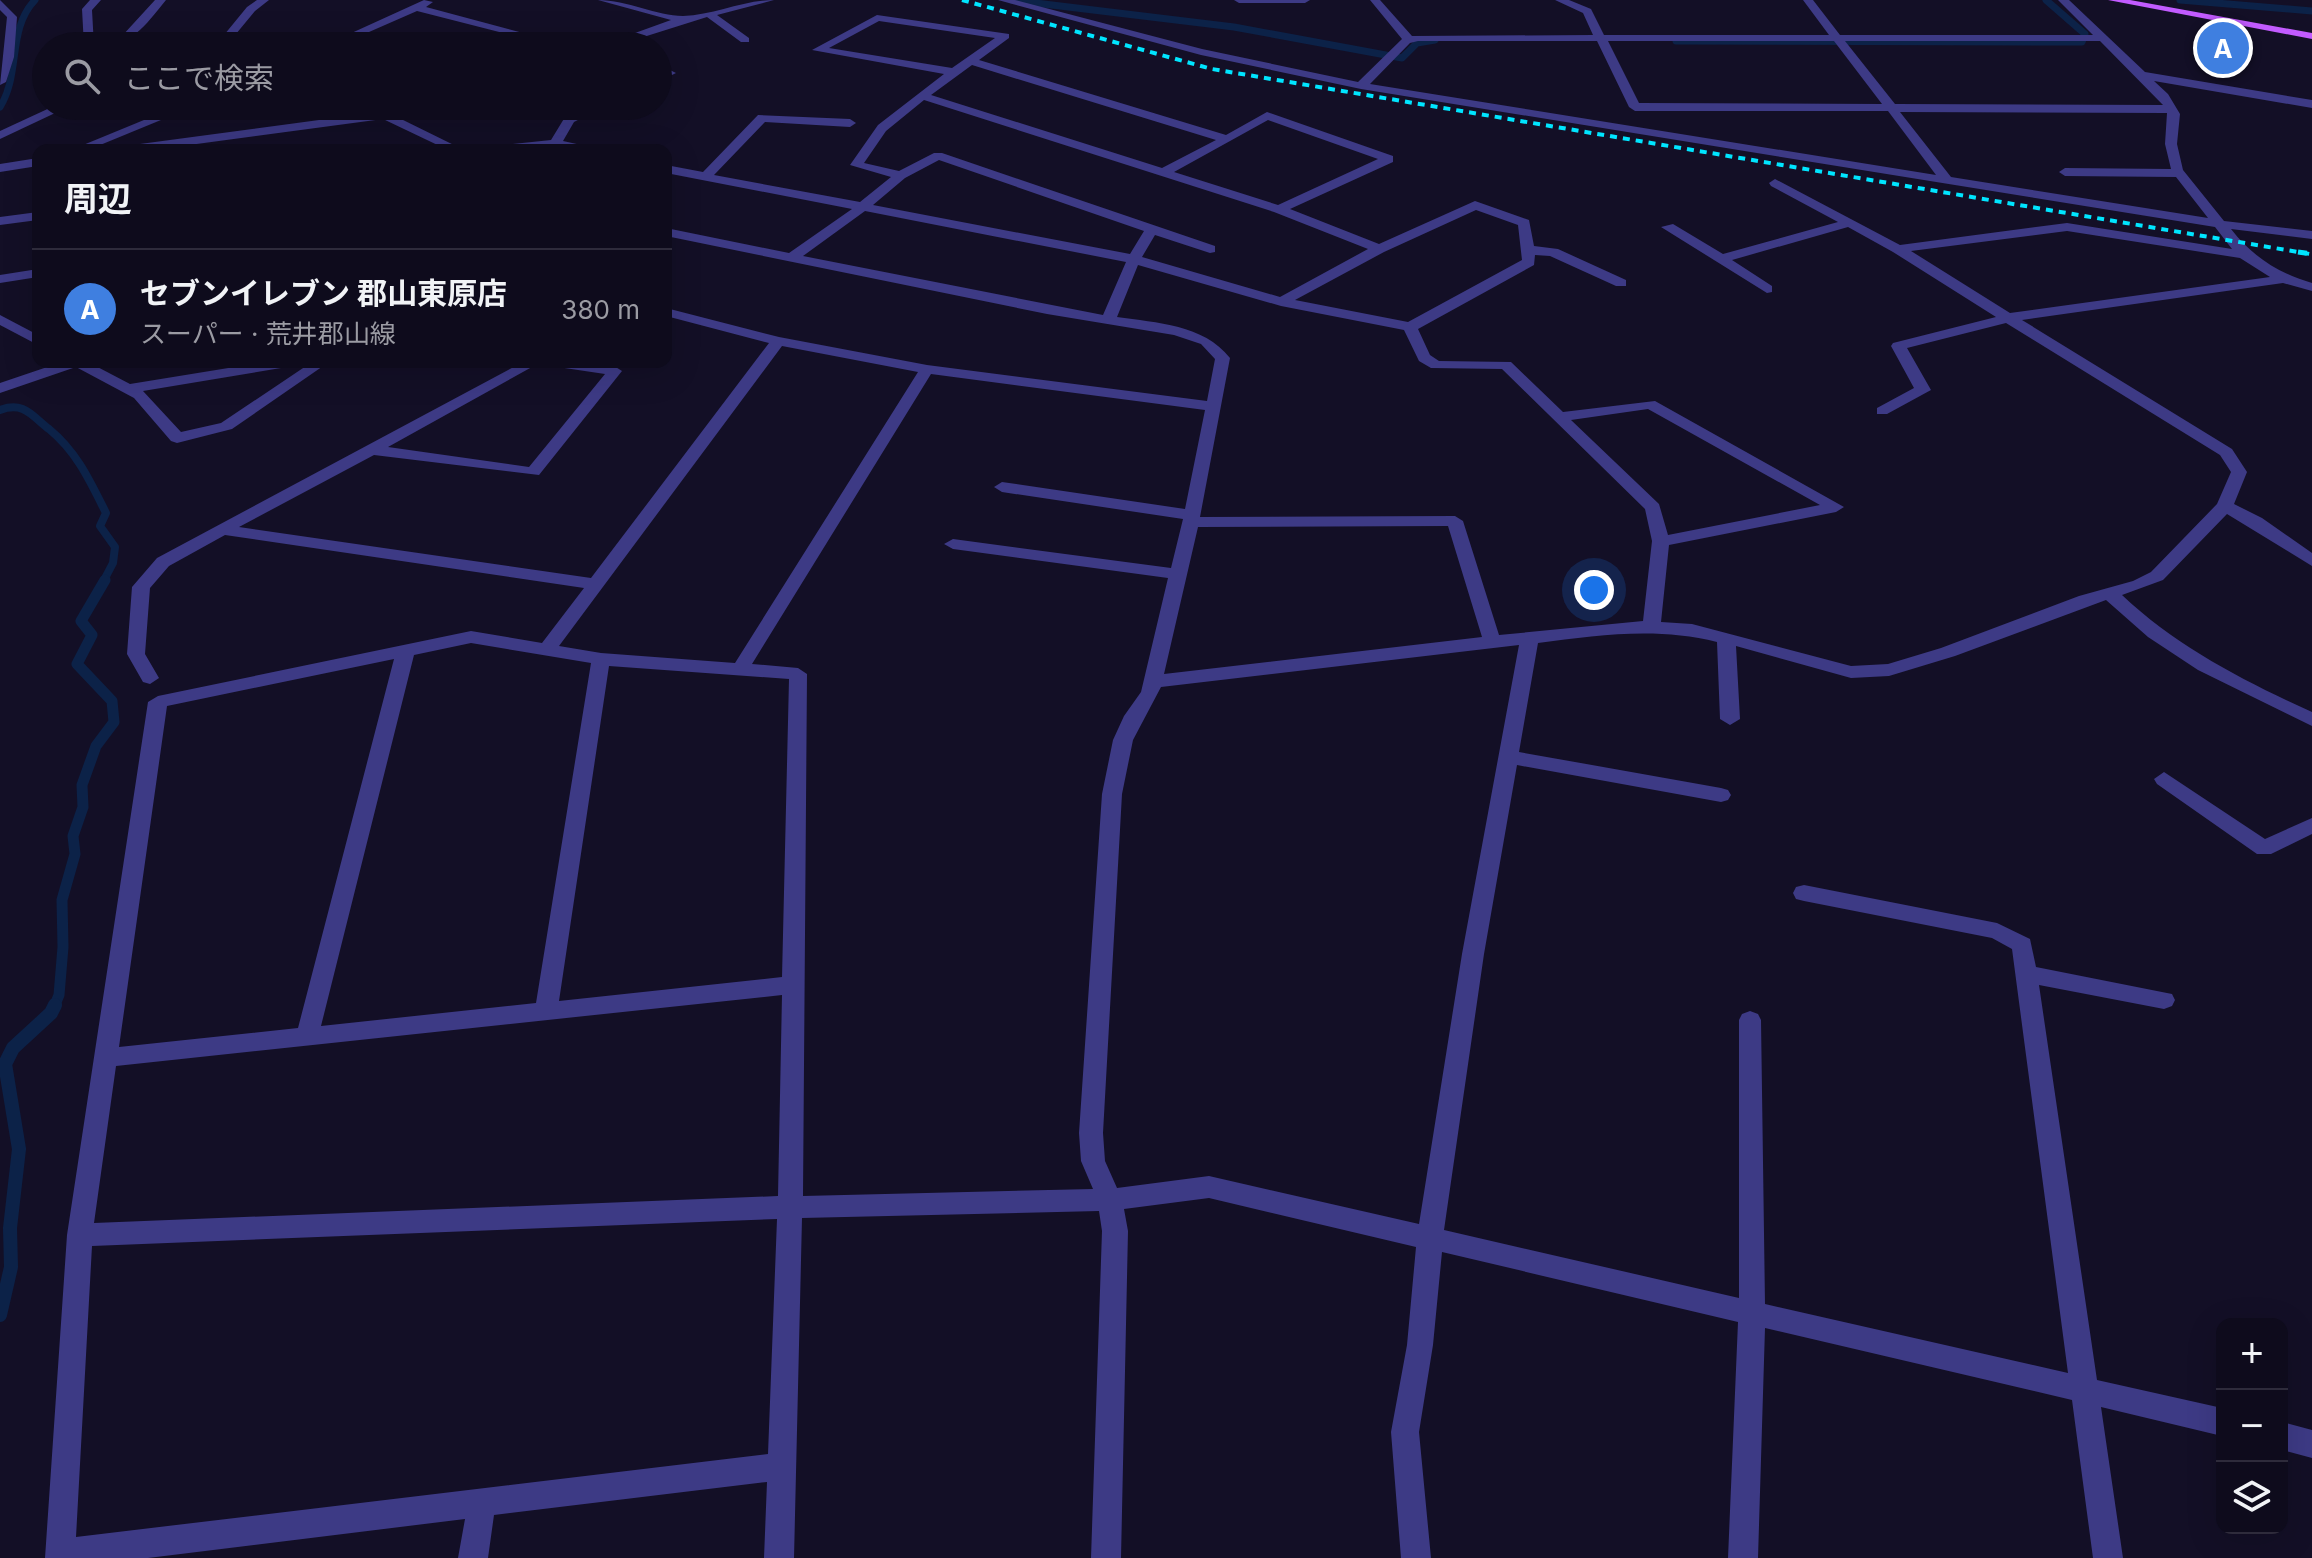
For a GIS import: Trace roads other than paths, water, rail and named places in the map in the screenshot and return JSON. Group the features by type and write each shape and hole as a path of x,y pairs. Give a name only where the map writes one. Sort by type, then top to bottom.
{"main road":[{"path":"2113,0 2312,36"}],"street":[{"path":"88,32 87,9 96,0"},
{"path":"132,32 161,0"},
{"path":"232,32 251,9 264,0"},
{"path":"359,32 432,0"},
{"path":"603,0 683,19"},
{"path":"645,32 683,19 769,0"},
{"path":"1003,0 1201,52 1361,86 2219,224 2312,235"},
{"path":"1239,0 1305,0"},
{"path":"1375,0 1409,39 2103,38"},
{"path":"1560,0 1587,11 1635,107 2172,109"},
{"path":"1808,0 1946,179"},
{"path":"2063,0 2164,96 2174,114 2171,144 2179,173 2244,255 2283,279 2312,287"},
{"path":"0,3 12,17 0,82"},
{"path":"415,7 512,32"},
{"path":"711,15 745,40"},
{"path":"901,175 856,165 882,128 1005,36 877,18 818,50 954,72"},
{"path":"1361,86 1409,39"},
{"path":"971,61 1227,139"},
{"path":"2142,75 2312,104"},
{"path":"922,96 1279,209 1379,249"},
{"path":"1164,172 1267,116 1389,159 1279,209"},
{"path":"706,176 762,118 850,123"},
{"path":"0,135 33,120"},
{"path":"92,144 153,120"},
{"path":"208,144 360,120"},
{"path":"394,120 445,144"},
{"path":"555,143 569,120"},
{"path":"546,144 561,144"},
{"path":"791,258 901,175 938,156 1210,249"},
{"path":"0,168 32,163"},
{"path":"672,170 1134,259 1281,302 1410,327 1529,262 1524,223 1475,205 1379,249 1281,302"},
{"path":"2065,172 2179,173"},
{"path":"1151,682 1530,636 1652,626 1692,630 1851,672 1878,672 1948,652 2157,576 2225,506 2239,472 2226,452 1898,249 1775,183"},
{"path":"0,221 32,217"},
{"path":"1721,259 1849,223"},
{"path":"1668,227 1767,289"},
{"path":"1898,249 2067,227 2244,255"},
{"path":"1109,318 1134,259 1152,229"},
{"path":"672,233 1047,310 1177,331 1212,345 1223,358 1224,367 1150,693 1132,714 1118,751 1112,794 1091,1133 1093,1161 1110,1200 1115,1231 1106,1558"},
{"path":"1527,250 1553,252 1621,283"},
{"path":"0,279 32,274"},
{"path":"1882,411 1923,390 1898,346 2008,318 2283,279"},
{"path":"672,314 778,341 927,369 1215,407"},
{"path":"0,319 32,338"},
{"path":"1410,327 1424,358 1436,365 1506,365 1653,508 1661,541 1652,626"},
{"path":"546,650 778,341"},
{"path":"0,388 59,368"},
{"path":"89,368 139,395 177,438 226,426 313,368"},
{"path":"129,389 257,368"},
{"path":"150,678 136,654 141,587 163,562 523,368"},
{"path":"375,450 533,472 615,371 594,368"},
{"path":"741,668 927,369"},
{"path":"1560,417 1650,404 1836,507 1661,541"},
{"path":"1002,487 1191,518 1455,521 1492,641"},
{"path":"2225,506 2256,522 2312,561"},
{"path":"222,530 596,584"},
{"path":"953,544 1176,574"},
{"path":"2109,593 2147,630 2172,647 2252,694 2312,720"},
{"path":"1416,1558 1405,1432 1420,1345 1430,1238 1473,954 1530,636"},
{"path":"779,1558 782,1466 790,1207 798,674 601,659 471,637 158,702 80,1235 60,1556 782,1466"},
{"path":"1726,639 1730,719"},
{"path":"307,1037 406,650"},
{"path":"546,1010 601,659"},
{"path":"1508,757 1721,795"},
{"path":"2164,779 2264,849 2312,825"},
{"path":"1804,893 1997,931 2022,945 2108,1558"},
{"path":"2024,973 2164,1000"},
{"path":"106,1058 793,985"},
{"path":"1743,1558 1752,1315 1750,1020"},
{"path":"80,1235 790,1207 1110,1200 1209,1187 2216,1421"},
{"path":"2288,1438 2312,1444"},
{"path":"473,1558 482,1503"}],"waterway":[{"path":"0,107 10,80 21,24 35,0"},
{"path":"1011,0 1234,27 1402,58 1417,43 1435,40"},
{"path":"1676,41 2082,42 2085,34 2046,0"},
{"path":"2180,0 2312,11"},
{"path":"0,410 15,407 32,415 59,438 82,468 106,513 100,526 115,547 113,563 103,582"},
{"path":"54,1007 59,995 63,947 62,900 75,854 73,836 83,807 82,785 96,746 114,722 112,701 77,664 92,635 81,621 105,580"},
{"path":"0,1315 11,1267 10,1228 19,1149 5,1064 13,1048 54,1007"}],"railway":[{"path":"962,0 1212,69 2299,252"},
{"path":"2299,252 2312,254"},
{"path":"2299,252 2310,254"}],"place":[{"name":"セブンイレブン 郡山東原店","path":"2223,48"}]}
